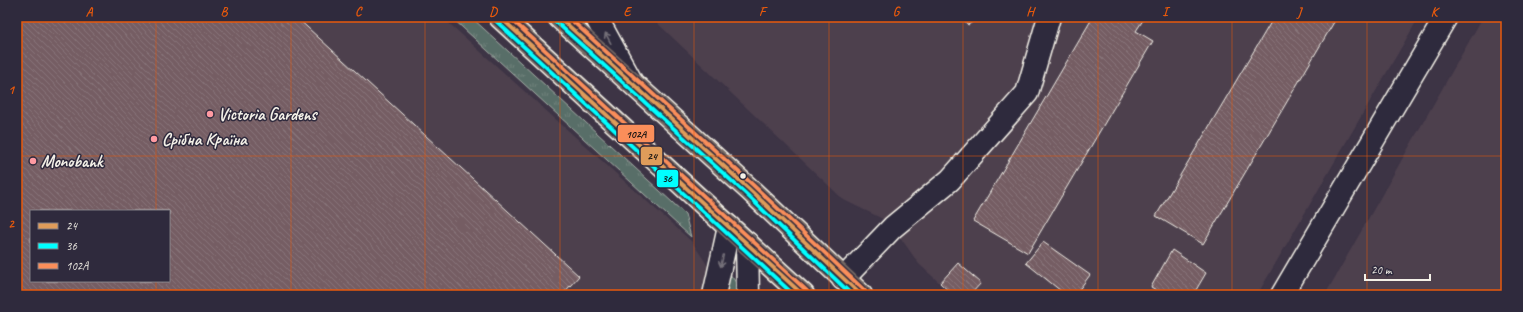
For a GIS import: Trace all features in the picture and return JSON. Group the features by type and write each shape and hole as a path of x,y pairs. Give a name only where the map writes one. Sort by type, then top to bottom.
{"main road":[{"path":"500,17 803,295"},
{"path":"559,17 749,189 861,295"}],"lane":[{"path":"596,17 632,84"},
{"path":"844,278 893,227 950,180 1027,93 1049,17"},
{"path":"1282,295 1446,17"},
{"path":"714,295 729,227"},
{"path":"747,243 748,295"}],"shaded area":[{"name":"Victoria Gardens","path":"17,17 442,17 692,242 710,269 707,295 17,295"},
{"path":"651,17 1419,17 1257,295 953,295 919,264 893,227 883,219 844,200"},
{"path":"1483,17 1506,17 1506,295 1325,295"}],"green space":[{"path":"451,17 471,17 685,214 691,237"},
{"path":"727,270 735,281 739,295 725,295"}],"building":[{"name":"Victoria Gardens","path":"17,17 296,17 579,276 562,295 17,295"},
{"path":"962,17 980,17 968,25"},
{"path":"1093,17 1145,17 1136,31 1153,41 1028,253 973,221"},
{"path":"1274,17 1337,17 1203,244 1156,216"},
{"path":"1043,242 1090,275 1075,295 1066,295 1026,263"},
{"path":"1172,250 1206,273 1193,295 1165,295 1151,287"},
{"path":"958,263 981,283 970,295 953,295 940,283"}],"transit line":[{"name":"24","path":"500,17 803,295"},
{"name":"102А","path":"509,17 807,291"},
{"name":"24","path":"559,17 749,189 861,295"},
{"name":"102А","path":"568,17 753,185 865,291"},
{"name":"36","path":"496,21 794,295"},
{"name":"36","path":"555,21 745,193 852,295"}],"place":[{"name":"Victoria Gardens","path":"210,114"},
{"name":"Срібна Країна","path":"154,139"},
{"name":"Monobank","path":"33,161"}]}
